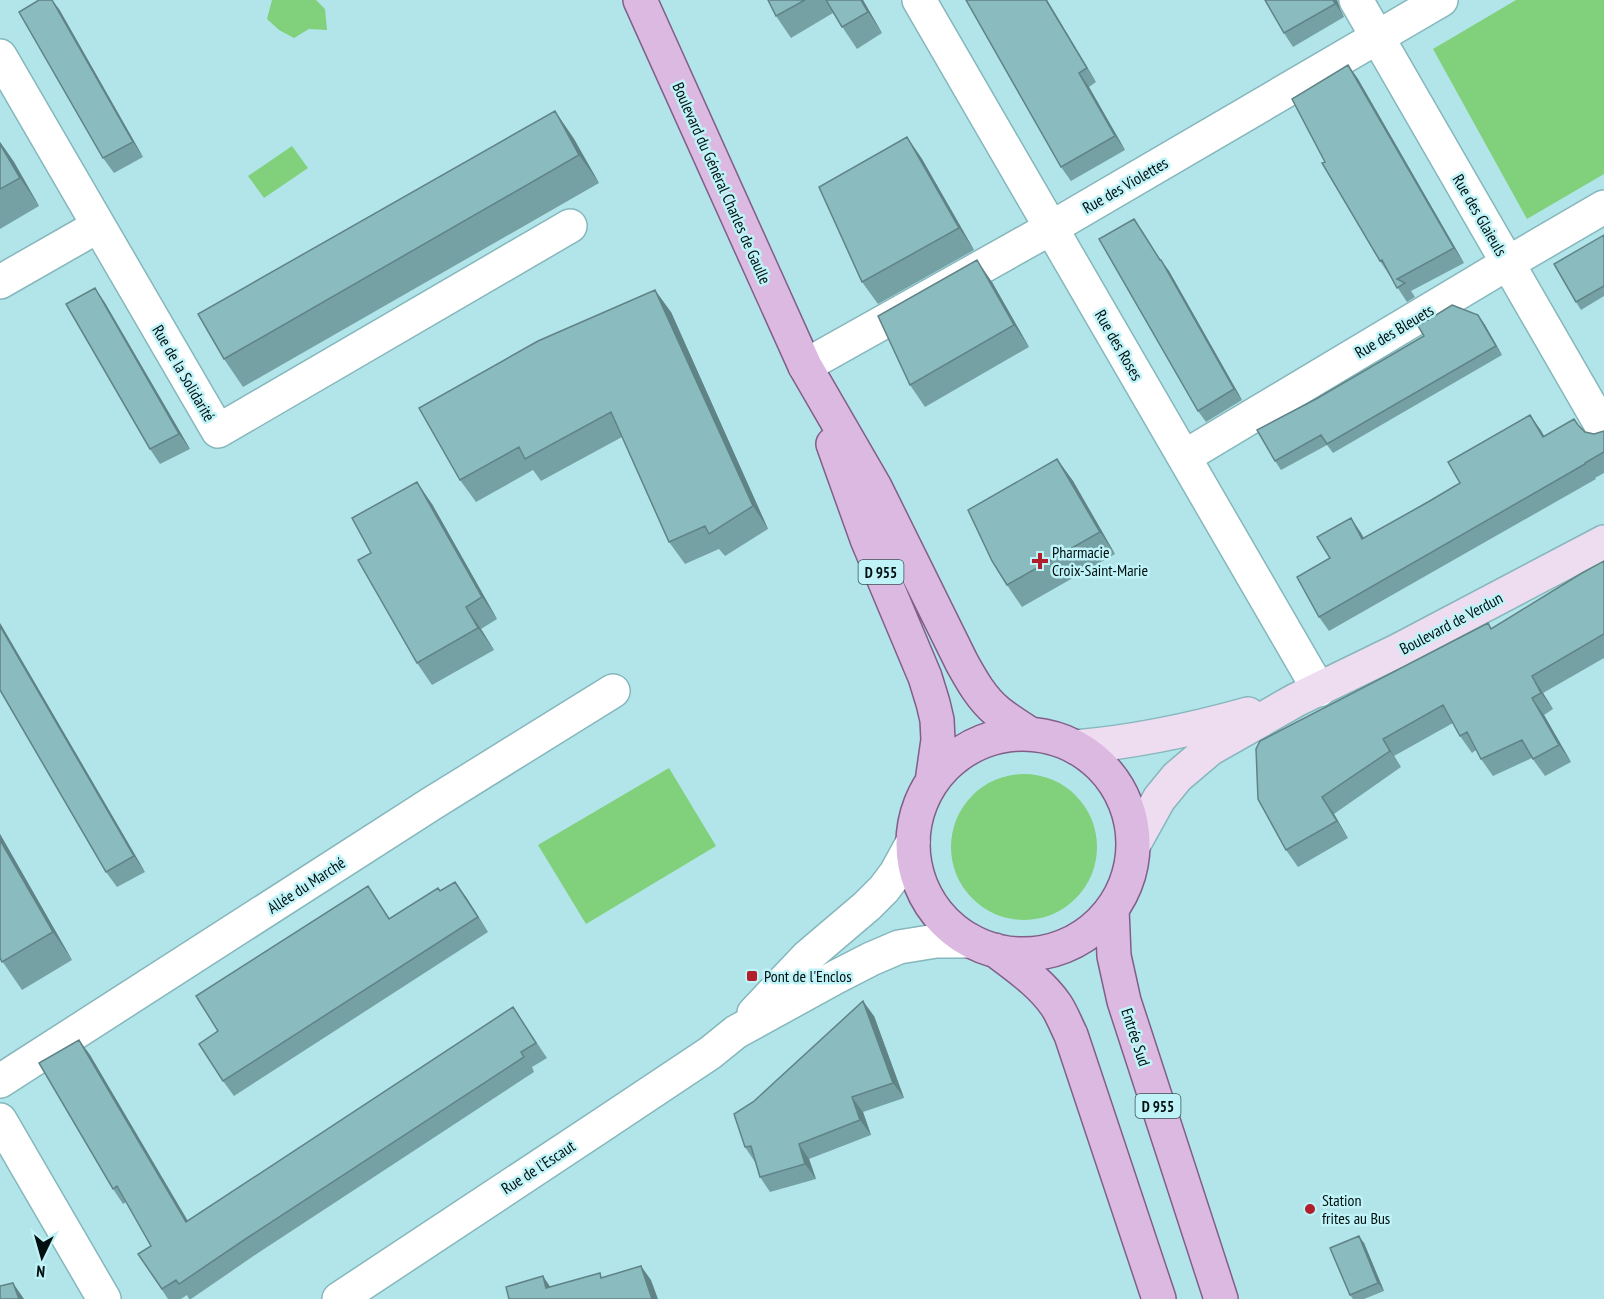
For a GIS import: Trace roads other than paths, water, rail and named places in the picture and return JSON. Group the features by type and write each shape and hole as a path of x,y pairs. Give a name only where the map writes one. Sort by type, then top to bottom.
{"main road":[{"name":"Boulevard du Général Charles de Gaulle","path":"640,0 805,366 867,539 925,677 937,720 938,741 932,782"},
{"name":"Boulevard du Général Charles de Gaulle","path":"805,366 875,487 975,686 999,713 1030,734"},
{"path":"983,945 1011,953 1027,954 1059,948 1088,933 1101,922 1119,898 1130,872 1134,844 1129,810 1122,794 1102,766 1075,747 1046,736 1014,734 982,741 954,758 932,782 920,804 913,842 916,872 928,900 947,924 1030,977 1057,1006 1071,1035 1159,1299"},
{"name":"Entrée Sud","path":"1112,909 1114,956 1124,1001 1221,1299"}],"street":[{"name":"Rue des Roses","path":"919,0 1184,457 1307,695"},
{"name":"Rue des Glaieuls","path":"1356,0 1604,430"},
{"name":"Rue des Violettes","path":"805,366 1051,228 1441,0"},
{"name":"Rue de la Solidarité","path":"0,56 218,431 570,226"},
{"name":"Rue des Bleuets","path":"1184,457 1604,207"},
{"path":"0,282 98,226"},
{"name":"Boulevard de Verdun","path":"1134,844 1159,799 1187,767 1210,749 1307,695 1399,650 1604,542"},
{"name":"Allée du Marché","path":"0,1081 411,817 613,691"},
{"name":"Boulevard de Verdun","path":"1075,747 1128,741 1216,723 1307,695"},
{"name":"Rue de l'Escaut","path":"339,1299 710,1053 736,1032 800,964 884,890 913,842"},
{"name":"Rue de l'Escaut","path":"736,1032 871,959 899,947 936,941 983,945"},
{"path":"0,1120 104,1299"}],"place":[{"name":"Pharmacie Croix-Saint-Marie","path":"1040,561"},
{"name":"Pont de l'Enclos","path":"752,976"},
{"name":"Station frites au Bus","path":"1310,1209"}]}
